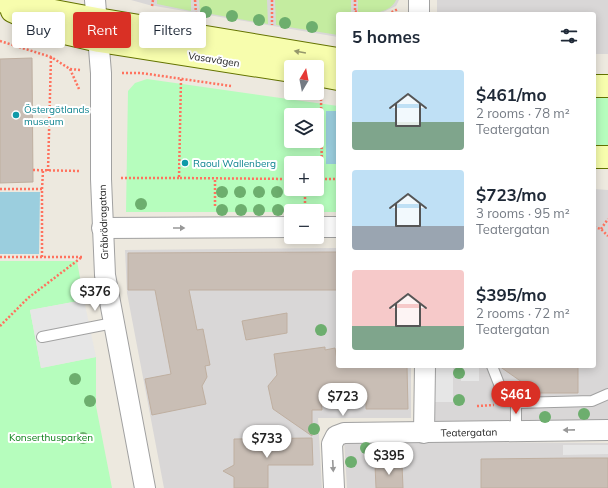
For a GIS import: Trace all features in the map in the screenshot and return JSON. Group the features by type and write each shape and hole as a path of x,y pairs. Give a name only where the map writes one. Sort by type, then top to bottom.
{"main road":[{"name":"Vasavägen","path":"0,1 96,10 336,59"},
{"name":"Vasavägen","path":"0,6 56,31 73,35"},
{"name":"Vasavägen","path":"131,46 284,70"},
{"path":"324,76 336,79"},
{"path":"596,86 608,86"},
{"path":"596,157 608,157"}],"street":[{"path":"419,0 420,12"},
{"name":"Gråbrödragatan","path":"99,48 103,255 113,323 145,488"},
{"path":"102,228 284,227"},
{"path":"324,227 336,227"},
{"path":"424,433 425,368"},
{"name":"Teatergatan","path":"334,488 332,444 334,440 344,432 424,433 608,430"}],"lane":[{"path":"42,337 113,323"},
{"path":"493,368 501,389 516,403 592,401 608,394"},
{"path":"516,403 516,431"}],"path":[{"path":"195,0 196,12"},
{"path":"272,0 272,26"},
{"path":"355,0 355,12"},
{"path":"0,41 51,57 70,69 101,73 141,73"},
{"path":"48,171 51,57"},
{"path":"179,178 181,79"},
{"path":"321,100 322,156"},
{"path":"33,170 80,171"},
{"path":"42,258 43,171"},
{"path":"215,178 215,227"},
{"path":"101,179 284,179"},
{"path":"324,180 336,180"},
{"path":"0,189 42,189"},
{"path":"600,229 608,219"},
{"path":"596,228 608,236"},
{"path":"0,257 42,258 103,255"},
{"path":"0,326 28,298 82,257"}],"shaded area":[{"path":"131,0 399,0 396,6 383,12 336,12 336,37 206,15 206,12 190,12 149,5"},
{"path":"437,0 608,0 608,54 596,54 596,12 437,12"},
{"path":"596,189 608,190 608,421 435,424 435,402 453,402 453,368 596,368"},
{"path":"336,248 336,368 411,368 411,418 318,418 322,488 164,488 127,293 125,250"},
{"path":"84,300 96,357 41,368 30,310"},
{"path":"435,368 453,368 453,402 435,402"},
{"path":"461,368 479,368 479,381 461,381"},
{"path":"344,441 608,443 608,488 347,488"},
{"path":"563,445 608,445 608,454 563,455"}],"green space":[{"path":"157,0 191,0 191,11 157,4"},
{"path":"199,0 267,0 268,24 206,12 200,12"},
{"path":"275,0 351,0 351,12 336,12 336,35 276,25"},
{"path":"358,0 396,0 390,8 380,12 358,12"},
{"path":"147,79 284,98 284,100 296,100 336,106 336,212 324,212 324,204 284,204 284,212 126,212 128,91 135,83"},
{"path":"596,93 608,93 608,149 596,149"},
{"name":"Konserthusparken","path":"0,261 77,261 84,300 30,310 41,368 96,357 96,406 112,488 0,488"}],"water":[{"path":"326,111 336,111 336,164 326,164"},
{"path":"0,192 40,192 39,254 0,254"}],"building":[{"name":"Östergötlands museum","path":"32,58 33,182 0,183 0,59"},
{"path":"336,252 336,290 189,290 197,330 203,329 210,365 205,366 207,377 202,386 206,404 152,415 145,379 171,374 155,290 128,290 128,253"},
{"path":"287,313 287,333 246,340 242,321"},
{"path":"325,347 325,350 335,348 336,368 407,368 408,409 366,409 366,398 321,397 322,410 312,410 312,436 273,409 268,386 277,375 274,354"},
{"path":"502,368 578,368 578,393 531,393 529,391 529,387"},
{"path":"312,438 313,465 268,465 268,488 234,488 234,477 223,471 234,465 234,439"},
{"path":"608,458 608,488 481,488 481,459"},
{"path":"393,462 402,464 403,488 376,488 375,465"}],"place":[{"name":"Östergötlands museum","path":"16,115"},
{"name":"Raoul Wallenberg","path":"185,163"}]}
